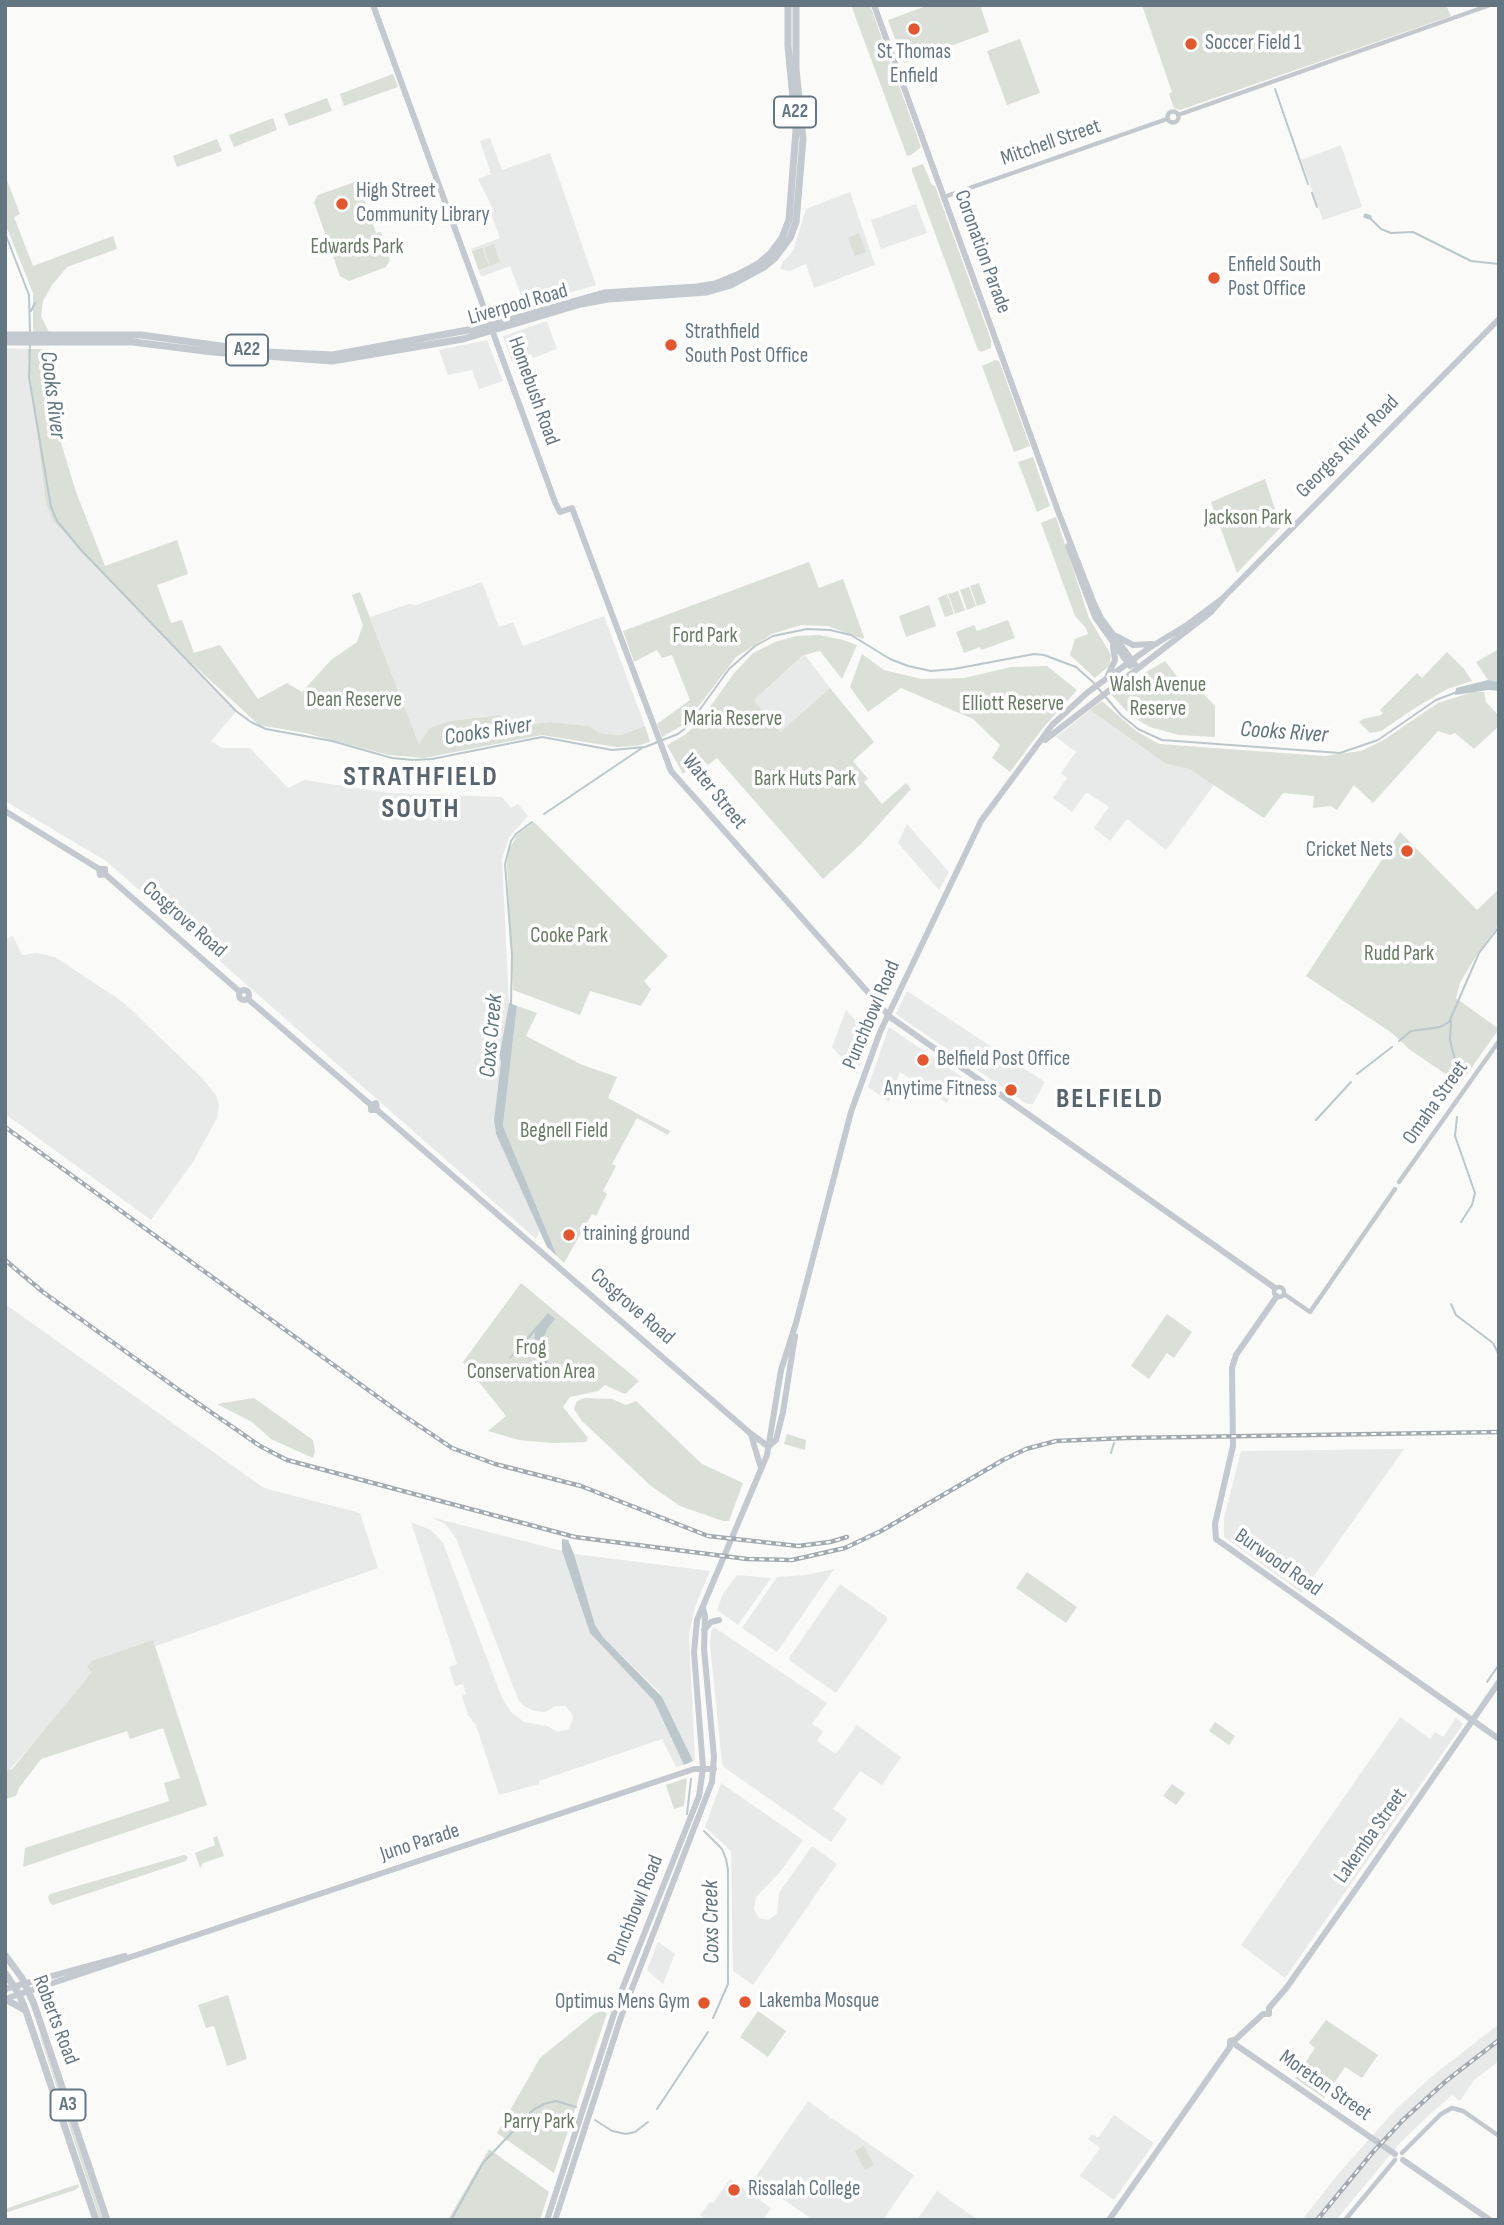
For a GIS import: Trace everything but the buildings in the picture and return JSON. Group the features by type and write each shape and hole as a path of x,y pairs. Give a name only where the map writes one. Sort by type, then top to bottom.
{"highway":[{"name":"Liverpool Road","path":"492,329 572,300 604,293 715,284 744,272 770,254 786,229 791,204 796,130 788,46 788,5"},
{"name":"Liverpool Road","path":"5,335 40,340 128,335 264,352 320,356 492,329 608,299 716,290 746,278 775,258 790,238 796,222 802,172 802,126 794,38 796,5"},
{"name":"Liverpool Road","path":"5,342 19,339"},
{"name":"Roberts Road","path":"5,1955 29,1992 107,2220"},
{"name":"Roberts Road","path":"5,1973 26,2011 96,2220"},
{"path":"5,1999 26,2011"}],"main road":[{"name":"Homebush Road","path":"373,5 559,512 572,508"},
{"name":"Coronation Parade","path":"874,5 1058,511 1093,601 1127,663"},
{"name":"Georges River Road","path":"1127,663 1222,599 1499,319"},
{"name":"Water Street","path":"572,508 671,771 888,1016"},
{"name":"Coronation Parade","path":"1058,511 1062,530 1091,607 1102,629 1127,663 1135,669"},
{"name":"Georges River Road","path":"1135,669 1200,622 1222,599"},
{"path":"1111,633 1133,645 1148,645 1161,641"},
{"path":"1104,681 1115,660 1112,643"},
{"name":"Punchbowl Road","path":"547,2220 621,1992 694,1812 701,1788 703,1768 694,1645 696,1620 753,1491 769,1447 781,1370 796,1323 851,1112 888,1016 981,821 1059,718 1127,663"},
{"name":"Punchbowl Road","path":"1039,746 1135,669"},
{"name":"Cosgrove Road","path":"5,811 99,869 105,869 105,874 240,992 247,991 248,999 769,1447"},
{"path":"888,1016 1275,1288"},
{"name":"Burwood Road","path":"1280,1295 1232,1368 1233,1446 1215,1524 1215,1536 1218,1542 1499,1739"},
{"path":"750,1433 760,1473"},
{"name":"Punchbowl Road","path":"555,2220 621,2017 709,1793 714,1769 703,1608"},
{"path":"704,1631 711,1622 719,1620"},
{"name":"Lakemba Street","path":"1234,2044 1263,2014 1263,2008 1269,2008 1287,1987 1499,1682"},
{"name":"Juno Parade","path":"5,1999 703,1768 714,1769"},
{"name":"Juno Parade","path":"5,1989 112,1958 136,1954"},
{"path":"1109,2220 1234,2044"},
{"name":"Moreton Street","path":"1234,2044 1490,2220"}],"street":[{"name":"Mitchell Street","path":"944,197 1167,118 1172,111 1178,115 1490,5"},
{"name":"Omaha Street","path":"1280,1295 1310,1312 1395,1189 1400,1188 1399,1182 1499,1041"},
{"path":"1275,1288 1282,1288 1280,1295 1274,1293 1275,1288"},
{"path":"1345,2220 1397,2156 1445,2111 1451,2108 1463,2111 1499,2136"}],"shaded area":[{"path":"490,138 502,170 550,153 596,285 525,306 510,266 481,277 471,249 500,238 490,211 493,209 478,179 491,174 480,141"},
{"path":"1341,145 1362,207 1323,220 1301,160"},
{"path":"850,192 875,265 814,288 806,264 790,271 780,269 793,251 806,209"},
{"path":"916,204 927,233 881,249 871,220"},
{"path":"547,321 557,349 533,358 531,354 512,362 503,336"},
{"path":"487,340 503,381 479,389 472,370 448,375 439,350"},
{"path":"5,348 27,349 46,504 53,521 236,712 211,741 222,748 250,748 288,788 304,780 390,793 502,797 511,808 518,804 528,816 509,837 502,859 509,1003 499,1058 501,1060 494,1120 496,1134 540,1231 536,1239 106,861 5,801"},
{"path":"482,582 499,627 513,622 523,646 604,616 645,726 622,735 599,733 588,726 550,722 521,726 499,715 450,721 431,728 419,744 370,617 409,604 416,605"},
{"path":"805,655 830,688 780,732 754,700"},
{"path":"1488,680 1499,682 1499,691 1455,695 1456,688"},
{"path":"1090,710 1166,764 1189,769 1214,785 1166,850 1127,819 1110,841 1094,828 1109,807 1089,794 1086,793 1072,812 1053,798 1067,778 1061,773 1076,752 1056,737"},
{"path":"907,824 949,872 939,890 898,843"},
{"path":"13,936 22,955 37,953 55,957 123,1002 202,1078 216,1095 219,1106 217,1118 193,1162 151,1220 5,1114 5,940"},
{"path":"907,991 1045,1082 1033,1104 1027,1104 897,1015"},
{"path":"509,1003 517,1006 503,1126 557,1256 547,1247 496,1134 494,1120 501,1061 499,1058"},
{"path":"846,1010 871,1038 857,1074 832,1047"},
{"path":"889,1027 962,1077 947,1103 900,1072 889,1102 868,1087"},
{"path":"5,1304 264,1488 360,1513 378,1568 105,1664 9,1770 5,1771"},
{"path":"548,1313 555,1319 542,1342 550,1372 542,1374 534,1347 535,1332 509,1358"},
{"path":"1404,1449 1302,1593 1224,1537 1224,1518 1241,1451"},
{"path":"431,1517 562,1551 590,1633 654,1701 684,1765 676,1767 662,1739 539,1781 539,1784 499,1795 476,1725 468,1715 462,1696 466,1694 463,1684 455,1686 449,1667 457,1664 411,1522 431,1530 443,1543 502,1698 511,1712 524,1722 547,1726 558,1732 569,1729 573,1718 565,1706 556,1706 545,1712 534,1711 518,1699 456,1538 445,1524"},
{"path":"562,1539 568,1540 574,1554 595,1625 603,1637 662,1697 693,1761 684,1765 654,1701 590,1633 562,1551"},
{"path":"574,1554 710,1571 695,1607 689,1634 695,1760 693,1761 659,1692 603,1637 595,1625"},
{"path":"834,1569 777,1652 742,1628 777,1577 807,1575"},
{"path":"737,1575 771,1578 738,1625 717,1610 723,1594"},
{"path":"840,1584 887,1617 887,1620 836,1693 789,1658"},
{"path":"714,1627 827,1703 812,1724 823,1731 817,1741 836,1754 857,1725 901,1757 882,1785 860,1771 833,1809 847,1819 831,1842 725,1768 722,1763 710,1645"},
{"path":"1400,1717 1430,1739 1435,1732 1443,1737 1456,1718 1463,1724 1285,1978 1241,1945"},
{"path":"721,1783 803,1840 780,1872 756,1897 754,1910 759,1918 768,1920 777,1914 779,1893 812,1846 837,1864 753,1985 733,1971 731,1851 705,1827"},
{"path":"658,1942 675,1954 663,1984 647,1970"},
{"path":"1499,2024 1499,2061 1474,2080 1460,2101 1452,2095 1428,2116 1400,2143 1336,2220 1302,2220 1339,2173 1396,2109 1431,2077"},
{"path":"808,2101 830,2117 828,2120 832,2118 914,2175 883,2220 813,2220 754,2179"},
{"path":"1114,2115 1154,2143 1114,2200 1080,2176 1100,2148 1088,2139 1092,2134 1098,2138"},
{"name":"Rissalah College","path":"730,2179 771,2208 763,2220 706,2220 700,2215 710,2202 713,2203"},
{"path":"937,2191 978,2220 917,2220"}],"green space":[{"path":"851,5 870,5 921,147 911,155 907,156"},
{"path":"929,5 980,5 989,32 904,63 888,20"},
{"path":"1142,5 1446,5 1451,16 1180,110 1174,108 1169,94 1172,92"},
{"path":"1020,39 1040,93 1007,105 987,51"},
{"path":"393,74 398,87 344,106 340,94"},
{"path":"327,98 332,111 289,126 284,114"},
{"path":"273,118 277,130 234,147 229,135"},
{"path":"217,139 222,151 177,167 173,156"},
{"path":"923,164 932,185 935,186 991,340 991,348 981,352 912,171 912,168"},
{"path":"5,175 20,214 14,217 33,266 113,236 117,249 67,267 52,285 43,301 41,316 49,332 33,332 33,293 5,223"},
{"name":"Edwards Park","path":"355,182 362,183 365,187 361,189 376,233 381,232 390,260 386,267 349,281 340,276 314,202 318,195"},
{"path":"859,233 866,252 855,256 848,238"},
{"path":"494,244 500,262 490,266 484,248"},
{"path":"482,248 489,266 479,270 472,251"},
{"name":"Dean Reserve","path":"27,349 50,349 52,413 76,492 105,566 177,540 188,574 157,585 171,623 182,620 194,653 220,645 258,699 287,683 302,692 331,660 357,642 363,625 352,595 360,592 419,744 430,728 450,721 499,715 521,726 550,722 589,726 599,733 621,735 645,726 650,742 616,747 542,735 424,758 389,755 305,733 259,725 186,658 53,521 46,504"},
{"path":"999,361 1030,446 1014,452 982,366"},
{"path":"1033,457 1050,506 1037,512 1018,462"},
{"name":"Jackson Park","path":"1265,479 1281,527 1237,573 1211,502"},
{"path":"1056,517 1089,618 1111,655 1109,666 1095,678 1070,655 1075,639 1088,634 1075,616 1041,523"},
{"name":"Ford Park","path":"809,562 819,588 843,579 863,639 828,626 801,625 772,634 736,657 685,724 662,737 657,724 690,700 672,655 662,658 657,650 634,662 623,631"},
{"path":"979,583 986,603 977,606 970,586"},
{"path":"969,587 976,606 967,610 960,590"},
{"path":"958,591 965,610 955,614 948,594"},
{"path":"947,594 954,614 945,617 938,598"},
{"path":"929,605 936,626 906,637 899,616"},
{"path":"1008,620 1015,638 964,653 956,632 974,625 977,631"},
{"name":"Bark Huts Park","path":"819,635 857,645 842,679 820,651 804,655 754,700 780,732 830,688 874,742 853,761 868,779 864,782 882,804 906,783 911,789 861,844 823,879 717,758 708,765 701,758 683,774 667,745 685,735 699,722 735,672 753,653 775,642 796,636"},
{"path":"1499,649 1499,682 1488,680 1476,662"},
{"path":"1447,652 1472,681 1447,689 1381,731 1370,733 1359,722 1381,715 1383,713 1380,710 1417,673 1422,678"},
{"name":"Elliott Reserve","path":"862,654 884,670 921,679 964,678 1011,667 1047,666 1077,690 1043,728 1010,772 992,758 1000,745 973,719 901,688 868,712 850,687"},
{"name":"Walsh Avenue Reserve","path":"1165,661 1190,693 1197,687 1215,706 1215,737 1179,735 1150,727 1130,715 1110,693"},
{"path":"1473,692 1484,692 1486,702 1499,716 1499,726 1474,749 1455,733 1450,735 1438,731 1373,803 1354,785 1337,810 1331,806 1313,808 1314,796 1283,793 1264,818 1189,769 1166,764 1090,710 1102,701 1136,731 1159,744 1324,756 1361,751 1382,741 1438,703"},
{"name":"Cooke Park","path":"534,822 668,956 644,981 651,989 641,1006 590,991 580,1015 513,990 508,852 517,835"},
{"name":"Rudd Park","path":"1400,832 1477,910 1499,889 1499,920 1496,929 1460,983 1456,998 1499,1029 1460,1084 1409,1049 1392,1033 1306,976"},
{"name":"Begnell Field","path":"517,1006 537,1013 526,1036 580,1064 617,1077 608,1098 670,1131 668,1135 637,1118 612,1164 616,1166 603,1191 607,1194 596,1216 592,1214 564,1263 557,1256 503,1126"},
{"name":"Frog Conservation Area","path":"521,1283 639,1381 625,1394 605,1385 598,1391 570,1397 563,1407 588,1438 586,1442 519,1440 488,1431 506,1416 463,1362"},
{"path":"1167,1314 1192,1332 1174,1358 1167,1353 1149,1379 1131,1366"},
{"path":"254,1398 313,1440 313,1458 271,1439 252,1422 217,1404"},
{"path":"585,1398 612,1399 626,1405 636,1401 702,1464 743,1483 729,1521 680,1506 651,1486 582,1421 574,1409 577,1401"},
{"path":"787,1434 806,1440 805,1450 784,1444"},
{"path":"1027,1572 1077,1607 1066,1623 1016,1588"},
{"path":"153,1640 207,1805 23,1867 25,1848 169,1801 164,1783 180,1778 163,1728 130,1739 127,1731 41,1759 16,1796 5,1799 5,1771 12,1769 92,1672 87,1667 92,1661"},
{"path":"1215,1722 1235,1736 1229,1745 1209,1731"},
{"path":"687,1778 684,1806 674,1809 666,1785"},
{"path":"1172,1784 1185,1793 1176,1805 1163,1796"},
{"path":"217,1836 224,1856 203,1863 200,1868 195,1853 215,1845 213,1838"},
{"path":"184,1855 188,1857 186,1861 53,1905 48,1897 50,1894"},
{"path":"228,1995 247,2059 227,2066 214,2026 206,2028 198,2005"},
{"name":"Parry Park","path":"602,2011 607,2013 554,2173 497,2133 540,2058 594,2014"},
{"path":"758,2011 786,2031 768,2057 740,2037"},
{"path":"1326,2020 1378,2055 1362,2078 1345,2067 1324,2098 1295,2078 1315,2048 1309,2043"},
{"path":"41,2036 103,2220 100,2220"},
{"path":"864,2146 874,2165 865,2170 855,2151"},
{"name":"Parry Park","path":"489,2149 549,2192 540,2220 448,2220"},
{"path":"78,2184 79,2187 75,2190 5,2213 5,2209"}],"waterway":[{"path":"1275,89 1308,184"},
{"path":"1312,193 1317,207"},
{"path":"1369,217 1381,229 1391,233 1413,232 1471,261 1499,264"},
{"name":"Cooks River","path":"5,233 29,295 30,333"},
{"path":"31,311 35,303"},
{"name":"Cooks River","path":"30,345 29,377 51,507 57,521 81,550 236,711 266,729 332,741 392,758 413,760 432,759 542,737 612,750 645,747 678,734 688,726 729,669 755,646 773,636 807,629 830,630 851,635 890,659 931,671 1034,654 1076,667 1094,683"},
{"name":"Cooks River","path":"1097,687 1121,715 1138,729 1162,740 1340,753 1378,740 1436,700 1457,692"},
{"name":"Coxs Creek","path":"544,814 642,748"},
{"name":"Coxs Creek","path":"511,1006 512,955 505,864 511,841 532,822"},
{"path":"1399,1041 1411,1031 1440,1027 1449,1022 1479,953 1499,927"},
{"path":"1451,1021 1450,1040 1460,1081"},
{"path":"1357,1074 1392,1047"},
{"path":"1316,1120 1351,1082"},
{"path":"1457,1117 1455,1136 1475,1193 1472,1205 1461,1222"},
{"path":"1451,1304 1456,1315 1493,1343 1499,1355"},
{"path":"1111,1453 1114,1443"},
{"path":"1487,1682 1498,1666"},
{"name":"Coxs Creek","path":"687,1814 691,1779"},
{"name":"Coxs Creek","path":"704,1831 722,1849 728,1870 728,1984 713,2018"},
{"name":"Coxs Creek","path":"657,2109 708,2032"},
{"name":"Coxs Creek","path":"451,2220 483,2163 533,2110 556,2101 576,2107"},
{"name":"Coxs Creek","path":"595,2120 612,2131 626,2134 635,2132 648,2122"}],"railway":[{"path":"5,1127 452,1448 495,1464 581,1486 708,1536 798,1546 847,1537"},
{"path":"5,1260 43,1292 179,1390 260,1446 287,1460 575,1537 747,1559 792,1560 845,1548 881,1531 1003,1460 1026,1449 1056,1441 1499,1432"},
{"path":"1317,2220 1403,2120 1446,2081 1499,2040"}],"place":[{"name":"St Thomas Enfield","path":"914,29"},
{"name":"Soccer Field 1","path":"1191,44"},
{"name":"High Street Community Library","path":"342,204"},
{"name":"Enfield South Post Office","path":"1214,278"},
{"name":"Strathfield South Post Office","path":"671,345"},
{"name":"Cricket Nets","path":"1407,851"},
{"name":"Belfield Post Office","path":"923,1060"},
{"name":"Anytime Fitness","path":"1011,1090"},
{"name":"training ground","path":"569,1235"},
{"name":"Lakemba Mosque","path":"745,2002"},
{"name":"Optimus Mens Gym","path":"704,2003"},
{"name":"Rissalah College","path":"734,2190"}],"district":[{"name":"STRATHFIELD SOUTH","path":"421,794"},
{"name":"BELFIELD","path":"1110,1100"}],"park label":[{"name":"Maria Reserve","path":"733,720"}]}
